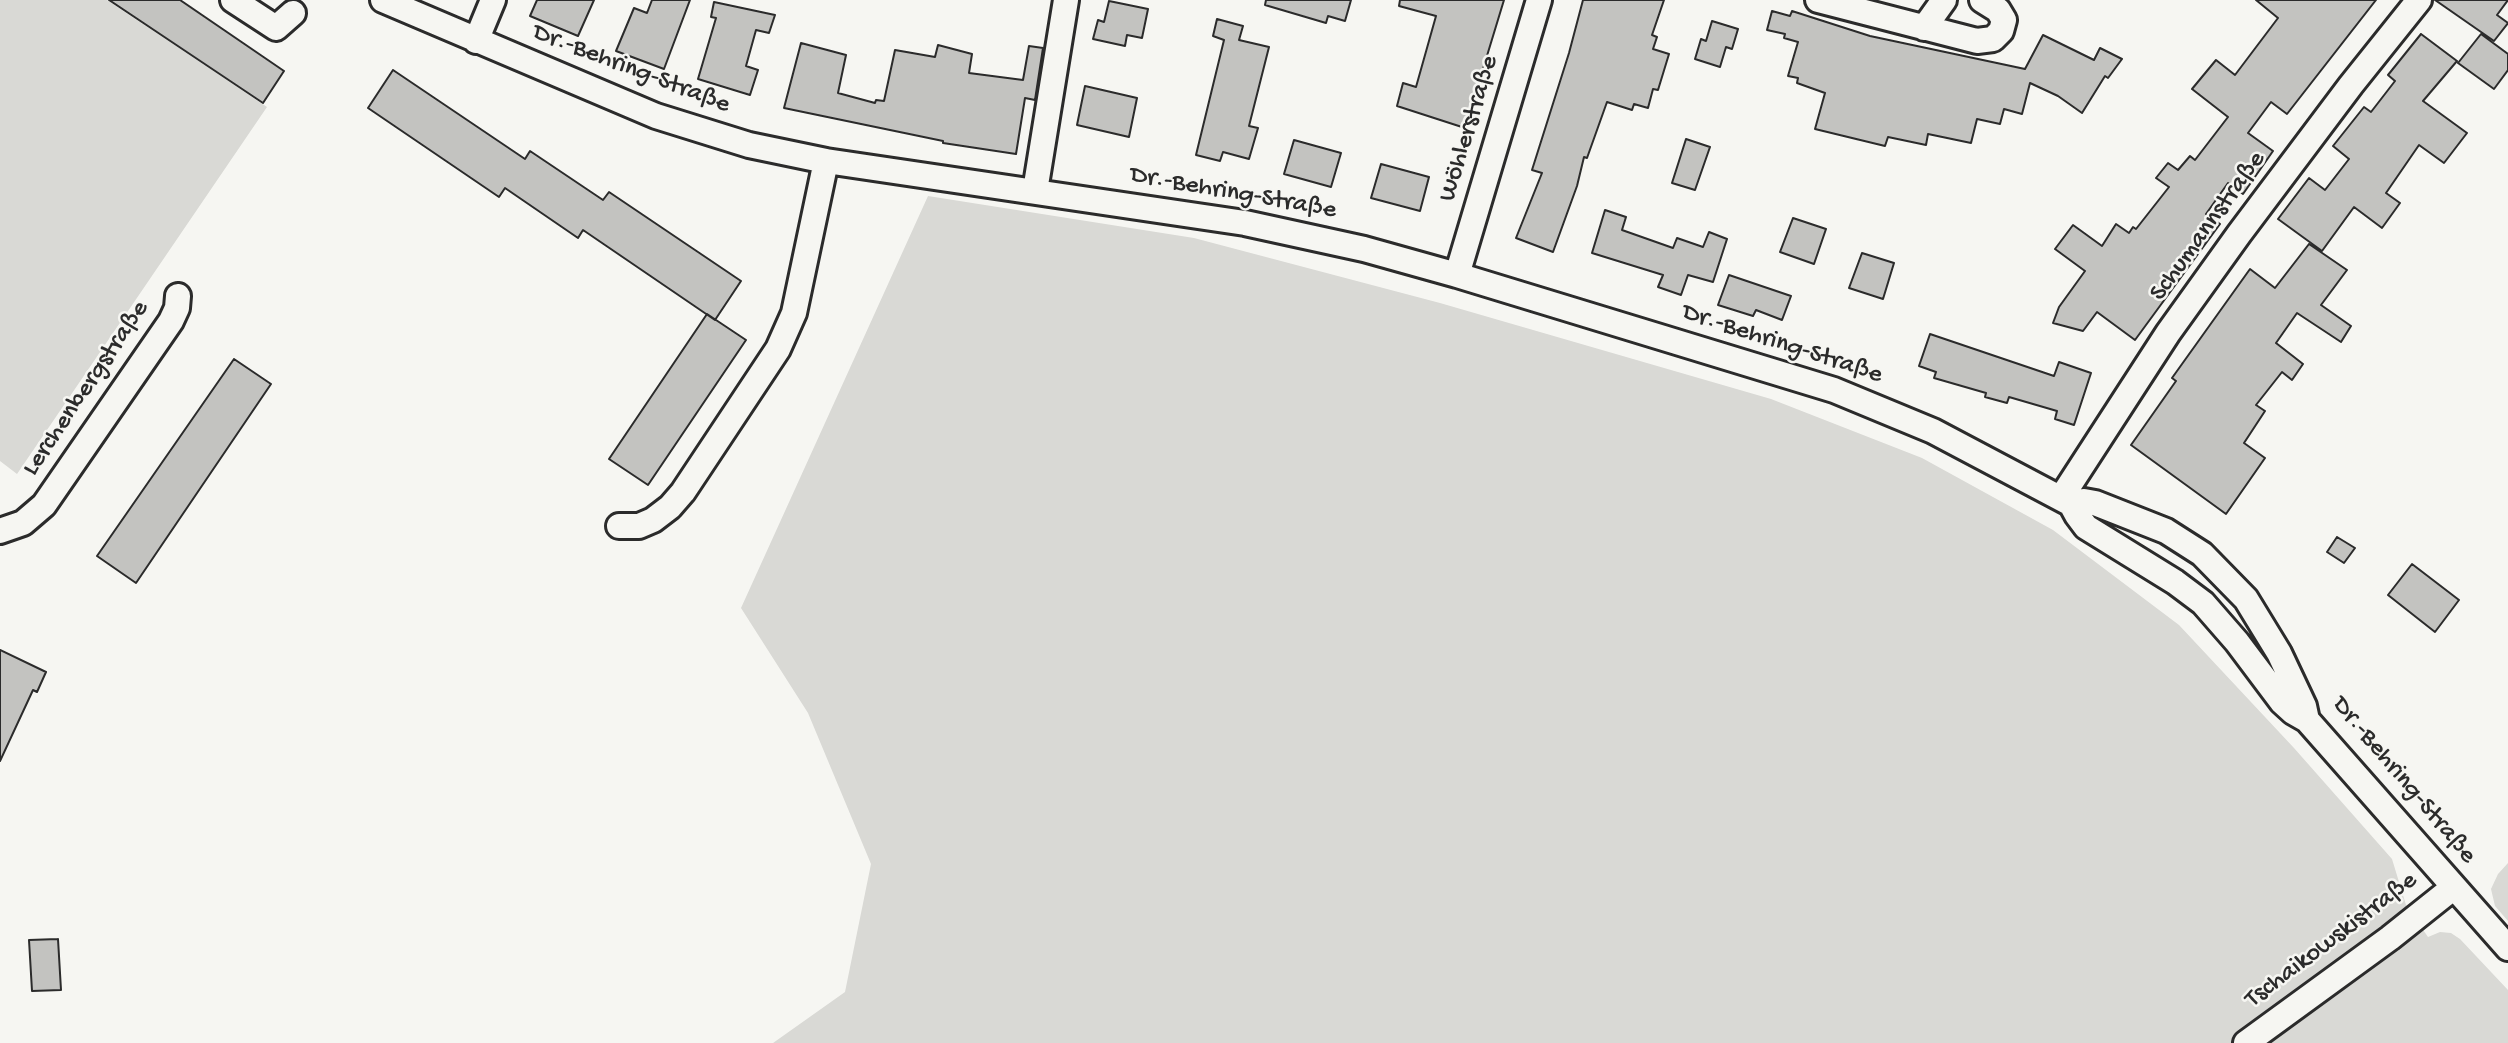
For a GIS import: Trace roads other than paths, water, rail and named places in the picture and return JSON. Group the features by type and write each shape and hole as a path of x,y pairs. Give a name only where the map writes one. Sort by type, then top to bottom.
{"street":[{"path":"233,0 276,28 293,13"},
{"name":"Dr.-Behring-Straße","path":"383,0 656,116 749,145 826,162 1245,223 1352,246 1457,275 1834,390 1933,431 2066,501 2095,503 2166,531 2202,554 2246,598 2270,634 2304,706 2307,720 2508,948"},
{"path":"476,41 493,0"},
{"path":"1035,191 1066,0"},
{"name":"Wöhlerstraße","path":"1457,275 1539,0"},
{"path":"1818,0 1977,41 1993,39 2001,31 2004,20 1998,10 1982,0"},
{"path":"1924,28 1944,0"},
{"name":"Schumannstraße","path":"2066,501 2168,333 2351,85 2420,0"},
{"path":"619,526 639,526 670,508 778,349 794,313 826,162"},
{"name":"Lerchenbergstraße","path":"0,531 23,523 44,505 171,321 177,308 178,296"},
{"path":"2066,501 2086,527 2175,582 2203,603 2237,642 2282,702 2307,720"},
{"name":"Tschaikowskistraße","path":"2246,1043 2390,938 2454,887"}]}
